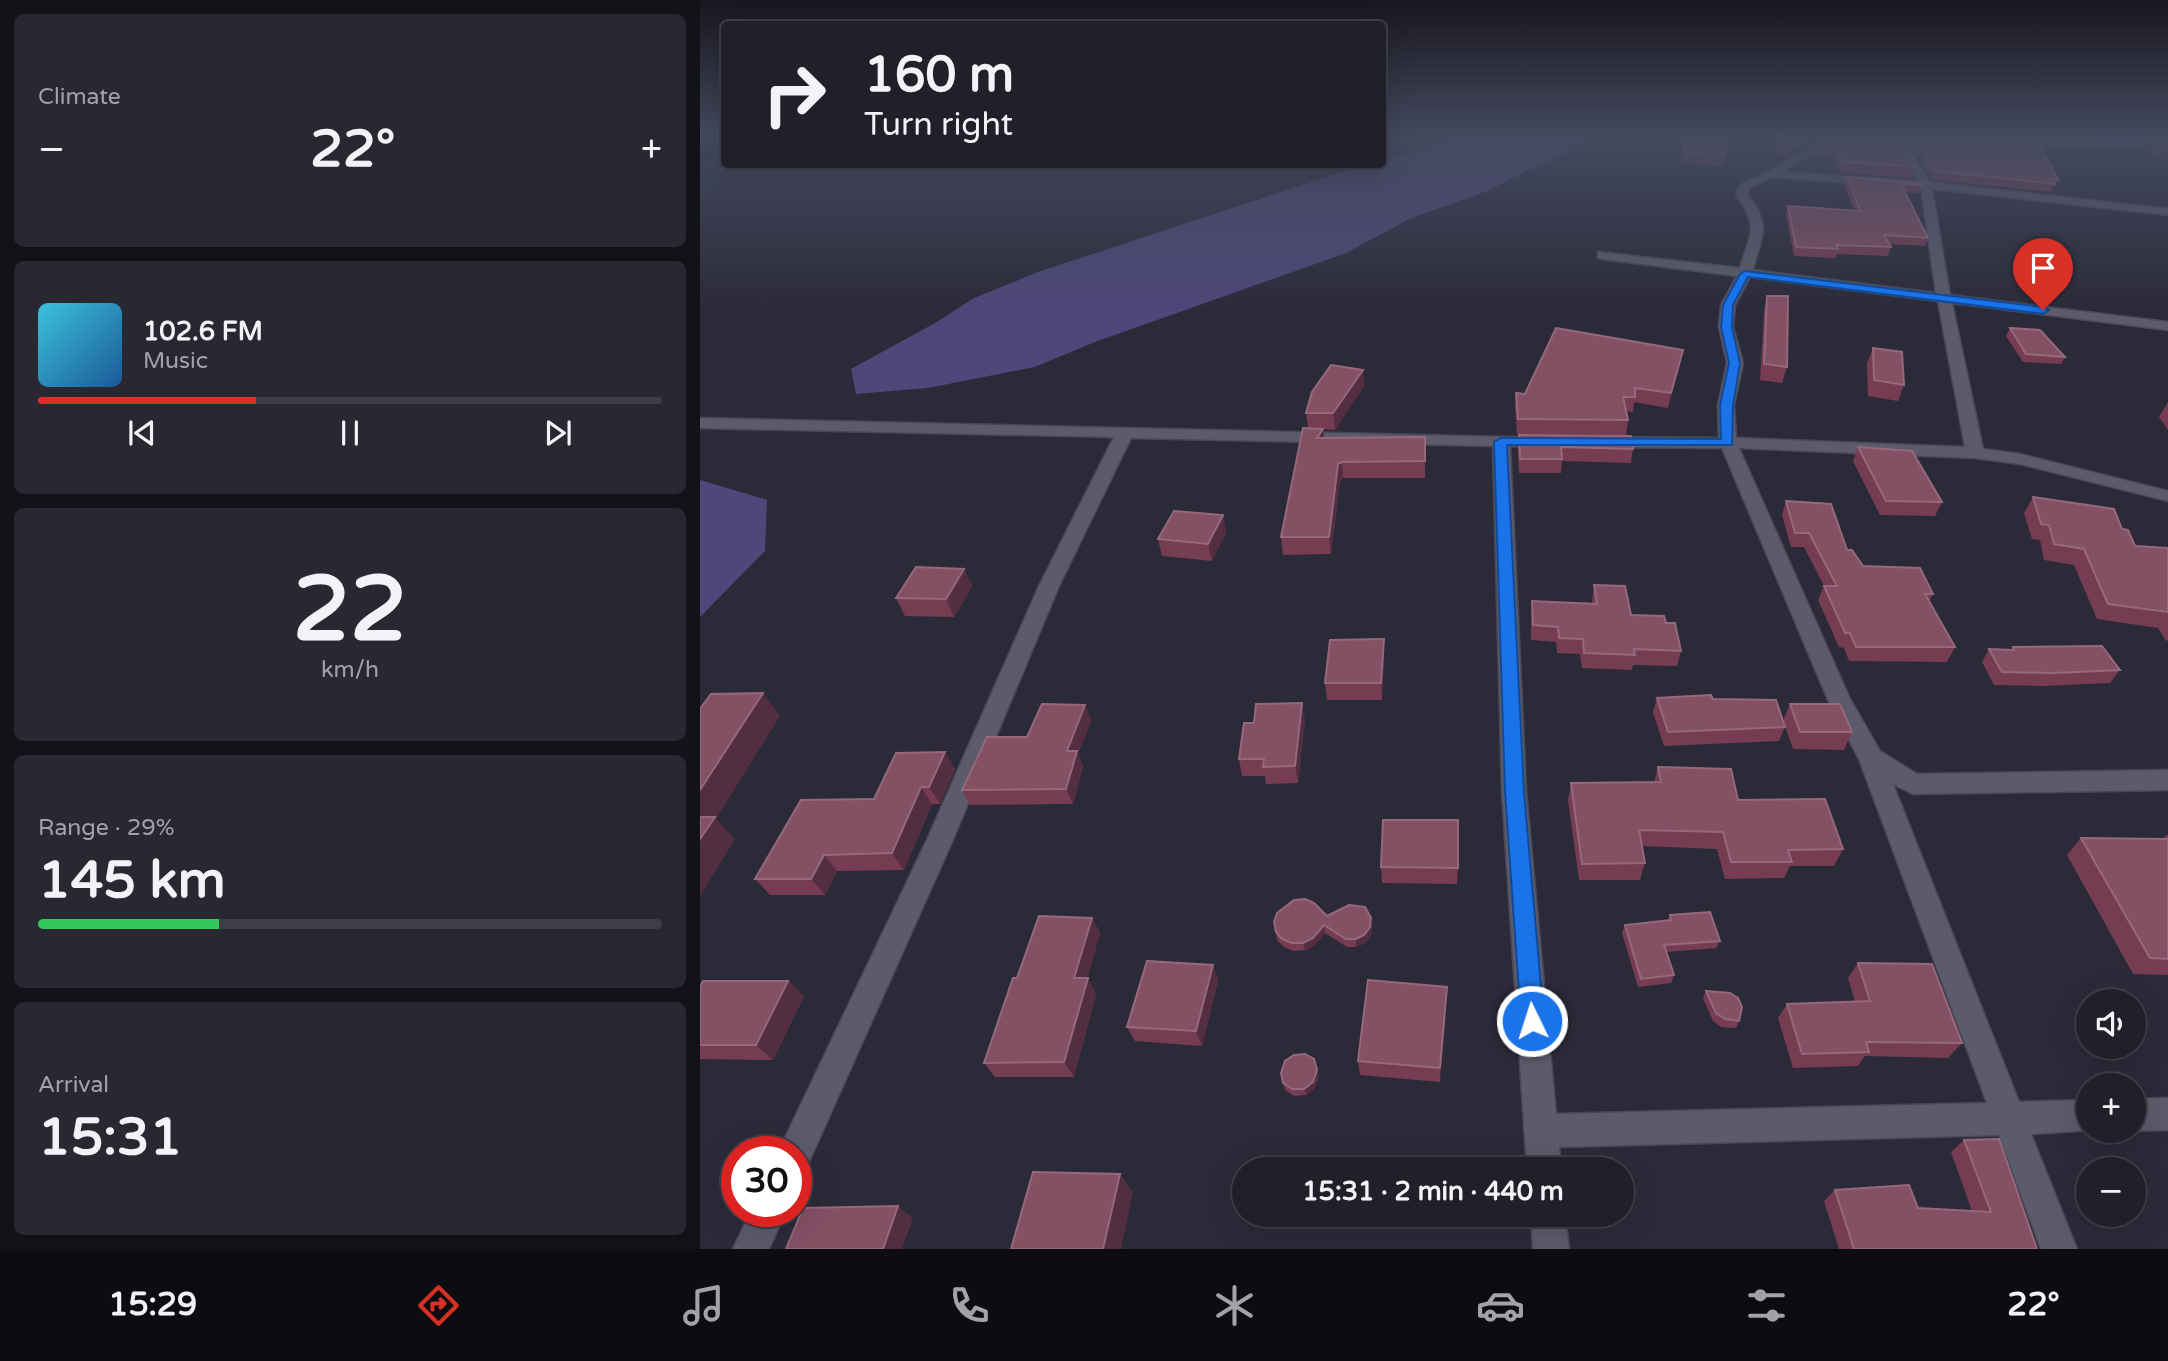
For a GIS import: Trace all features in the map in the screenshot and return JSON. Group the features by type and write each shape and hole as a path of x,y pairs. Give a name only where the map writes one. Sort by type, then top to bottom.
{"street":[{"path":"1742,195 1756,214 1758,226 1745,274 1728,305 1726,327 1735,363 1727,405 1728,443 1839,700 1871,758 2059,1249"},
{"path":"1928,195 1944,298 1975,453"},
{"path":"2018,195 2168,212"},
{"path":"1602,255 2168,326"},
{"path":"700,423 1567,442"},
{"path":"804,1136 939,842 1049,586 1124,434"},
{"path":"1501,442 1514,792 1543,1157"},
{"path":"1594,442 1728,443 1975,453 2020,458 2168,496"},
{"path":"1871,758 1913,783 2168,780"},
{"path":"2146,1115 2168,1114"},
{"path":"1541,1131 2076,1116"},
{"path":"751,1249 761,1227"},
{"path":"1549,1227 1551,1249"}],"shaded area":[{"path":"1271,195 1475,195 1411,218 1346,253 1095,342 1035,367 928,388 856,394 851,369 935,323 974,298 1038,272"},
{"path":"700,480 767,500 765,551 700,617"}],"building":[{"path":"1854,195 1907,195 1928,238 1884,235 1891,247 1796,247 1788,206 1860,211"},
{"path":"1767,296 1788,296 1787,367 1764,364"},
{"path":"1556,328 1683,350 1671,393 1635,388 1635,397 1623,397 1628,420 1518,419 1516,393 1525,394"},
{"path":"2010,328 2040,330 2065,357 2026,354"},
{"path":"1873,348 1902,352 1904,385 1874,380"},
{"path":"1331,365 1363,370 1333,413 1306,413 1312,392"},
{"path":"1303,428 1323,429 1317,438 1425,437 1425,461 1338,464 1329,537 1281,537"},
{"path":"1519,435 1631,436 1633,449 1561,447 1562,459 1520,459"},
{"path":"1858,447 1912,451 1942,502 1886,501"},
{"path":"2033,497 2114,509 2122,529 2128,530 2135,546 2168,548 2168,612 2108,604 2084,549 2054,544 2049,525 2041,524"},
{"path":"1786,501 1831,504 1847,550 1852,550 1863,566 1920,568 1933,594 1925,594 1955,647 1856,647 1850,633 1845,633 1824,586 1837,586 1809,533 1795,533"},
{"path":"1174,511 1223,515 1208,544 1158,539"},
{"path":"916,567 964,569 946,599 896,598"},
{"path":"1594,585 1625,586 1631,615 1664,616 1666,623 1675,623 1681,651 1634,649 1635,655 1584,653 1583,639 1559,638 1558,627 1533,625 1532,601 1597,604"},
{"path":"1384,639 1381,683 1325,683 1330,640"},
{"path":"2102,646 2120,670 2002,672 1989,649 2014,650 2013,647"},
{"path":"763,693 700,790 700,709 711,694"},
{"path":"1711,695 1713,699 1776,700 1785,727 1668,732 1657,698"},
{"path":"1302,703 1295,766 1263,767 1264,759 1239,759 1244,723 1254,723 1256,704"},
{"path":"1042,704 1085,705 1067,751 1077,751 1066,789 962,790 987,737 1027,737"},
{"path":"1790,704 1840,704 1852,732 1800,732"},
{"path":"945,752 929,787 921,787 892,853 824,855 811,879 755,879 801,800 874,799 896,753"},
{"path":"1658,767 1731,769 1738,800 1825,799 1843,849 1788,850 1792,862 1731,862 1723,832 1639,830 1645,863 1582,864 1571,783 1661,782"},
{"path":"700,817 715,817 700,839"},
{"path":"1383,820 1458,820 1458,868 1381,867"},
{"path":"2081,838 2168,839 2168,959 2150,958"},
{"path":"1305,899 1314,903 1327,916 1349,905 1365,907 1371,918 1370,927 1364,935 1356,939 1346,939 1324,925 1313,938 1303,943 1282,939 1276,932 1274,922 1277,913 1294,900"},
{"path":"1710,912 1720,941 1664,945 1674,975 1641,979 1625,925 1671,920 1670,915"},
{"path":"1039,916 1092,918 1074,978 1088,978 1064,1062 984,1063 1013,978 1017,978"},
{"path":"1147,961 1213,965 1196,1031 1127,1027"},
{"path":"1858,963 1932,964 1962,1043 1866,1042 1869,1052 1802,1054 1787,1004 1870,1001"},
{"path":"1368,980 1447,987 1440,1068 1358,1061"},
{"path":"703,981 788,981 756,1045 700,1045 700,987"},
{"path":"1706,991 1730,993 1738,998 1742,1007 1739,1021 1725,1019 1716,1013"},
{"path":"1305,1054 1314,1059 1317,1070 1313,1082 1304,1089 1292,1089 1283,1083 1281,1073 1285,1061 1294,1055"},
{"path":"1999,1139 2037,1249 1854,1249 1835,1190 1909,1185 1918,1208 1991,1212 1964,1140"},
{"path":"1033,1172 1120,1174 1103,1249 1011,1249"},
{"path":"898,1206 883,1249 786,1249 795,1227 812,1227 812,1208"}],"route":[{"path":"1532,1021 1514,792 1501,442 1728,443 1727,405 1735,363 1726,327 1728,305 1745,274 2043,310"}]}
